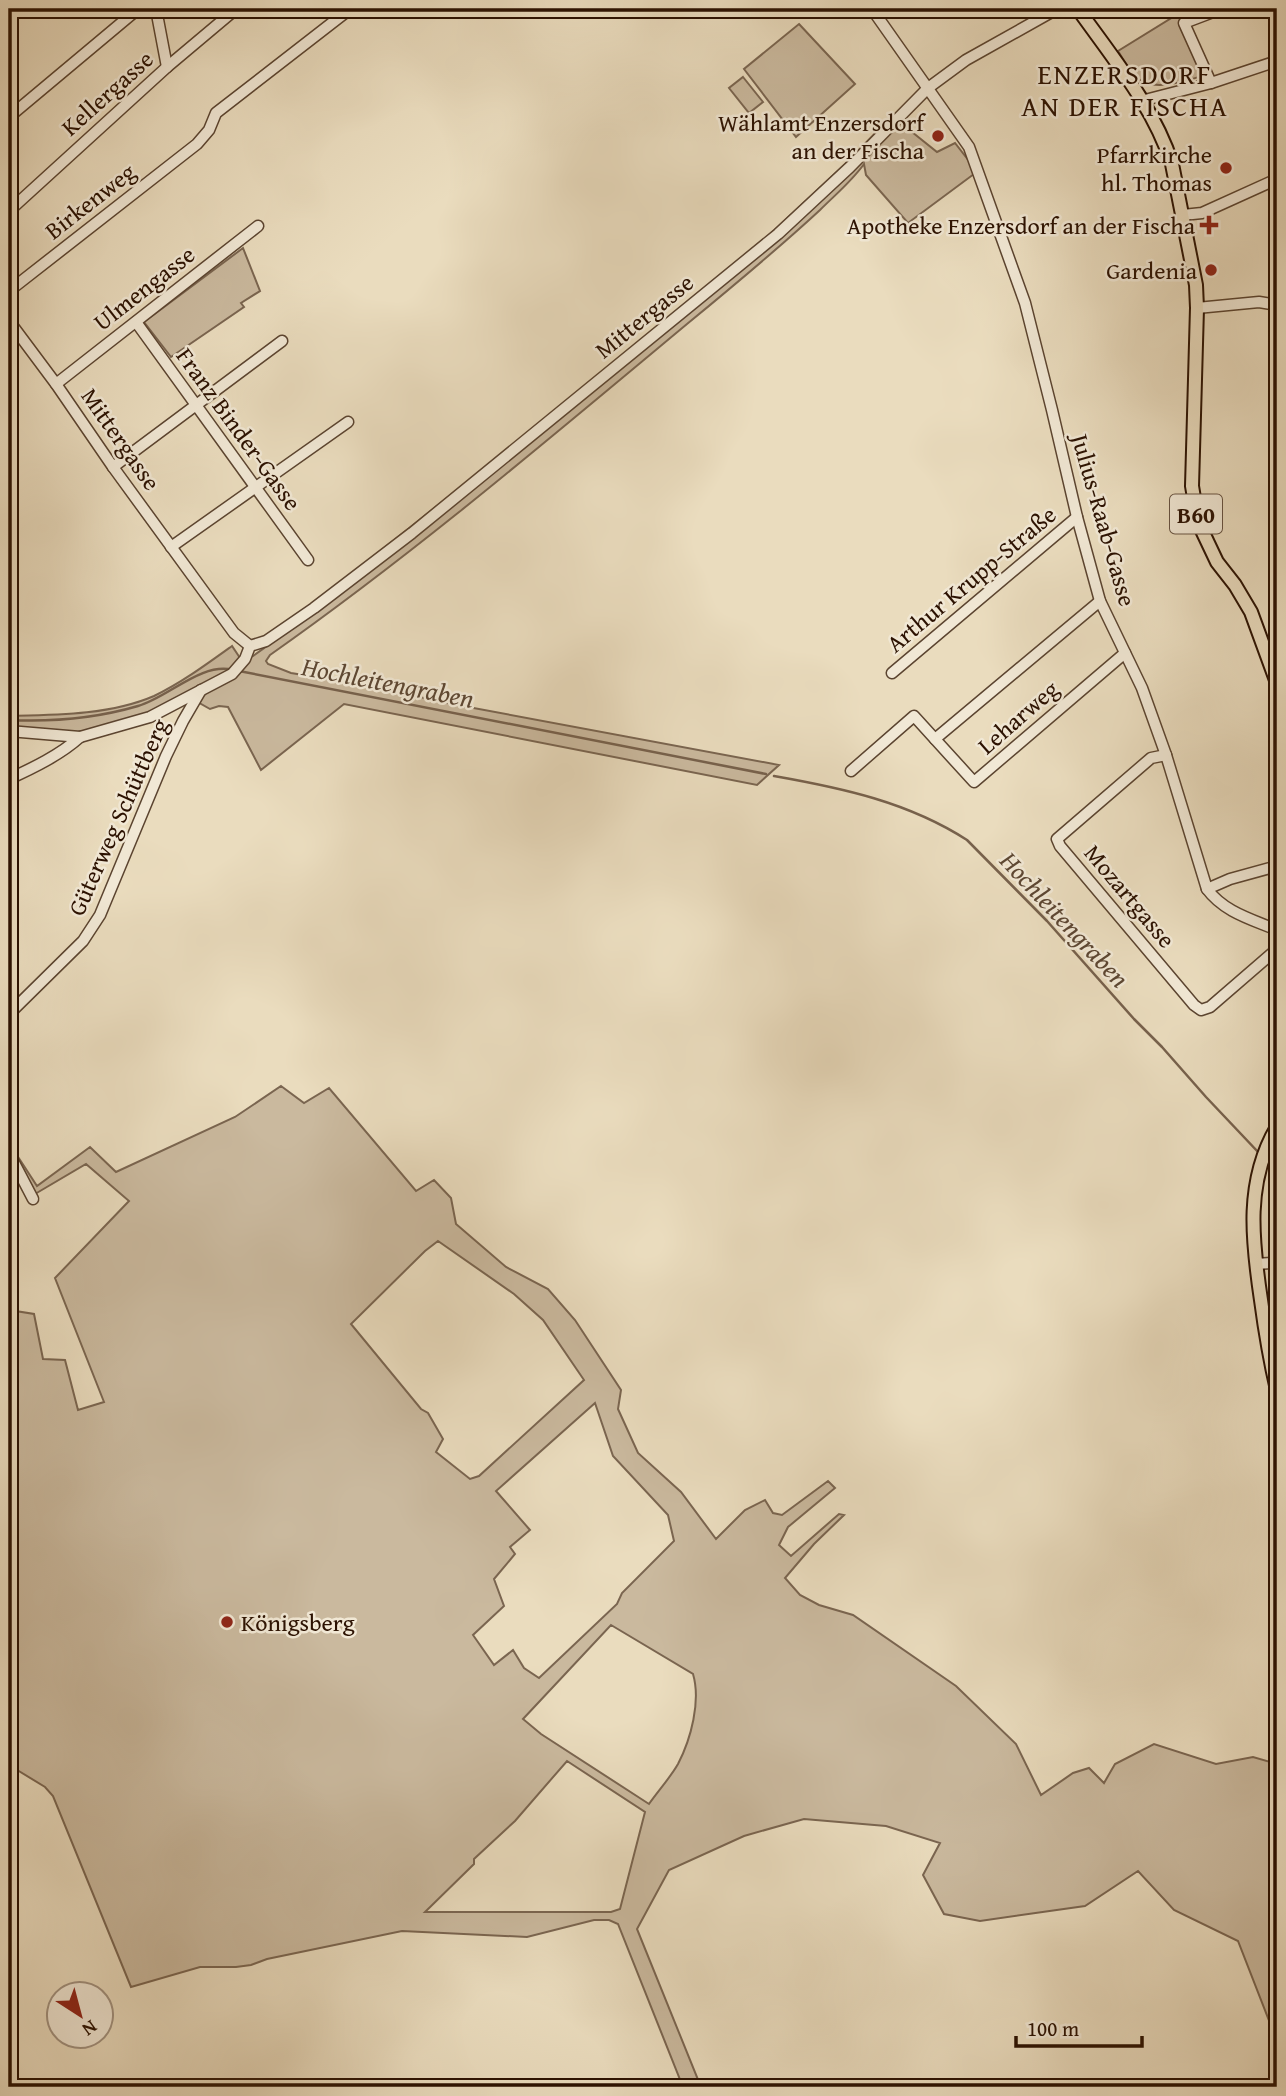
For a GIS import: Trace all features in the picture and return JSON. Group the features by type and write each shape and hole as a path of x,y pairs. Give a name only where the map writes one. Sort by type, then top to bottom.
{"main road":[{"name":"B60","path":"1078,9 1141,101 1166,146 1172,164 1196,285 1192,486 1198,522 1217,562 1251,612 1277,683"},
{"path":"1277,1127 1263,1156 1256,1180 1253,1207 1256,1264 1277,1390"}],"street":[{"path":"9,117 138,9"},
{"path":"156,9 167,68"},
{"name":"Kellergasse","path":"9,211 236,9"},
{"name":"Birkenweg","path":"9,291 197,144 209,130 216,113 351,9"},
{"name":"Julius-Raab-Gasse","path":"872,9 969,148 1025,303 1100,601 1142,688 1166,755 1207,889"},
{"name":"Mittergasse","path":"9,321 234,633 250,646 258,645 276,635 402,541 778,234 850,167 928,88 966,60 1057,9"},
{"path":"1211,83 1184,23 1221,9"},
{"path":"1141,101 1211,83 1277,61"},
{"path":"1183,215 1202,213 1277,179"},
{"name":"Ulmengasse","path":"57,384 258,226"},
{"path":"1197,308 1247,303 1277,305"},
{"name":"Franz Binder-Gasse","path":"135,322 308,560"},
{"path":"113,467 282,341"},
{"path":"171,547 348,422"},
{"name":"Arthur Krupp-Straße","path":"892,673 1077,517"},
{"path":"935,739 1100,601"},
{"path":"9,731 80,737 149,717 236,670 248,655 250,646"},
{"name":"Leharweg","path":"850,771 914,716 974,782 1125,653"},
{"name":"Güterweg Schüttberg","path":"9,1018 14,1009 83,942 100,915 166,756 202,690"},
{"path":"176,704 183,722"},
{"path":"9,779 41,764 80,737"},
{"name":"Mozartgasse","path":"1166,755 1151,758 1072,825 1057,839 1060,846 1201,1010 1210,1007 1277,949"},
{"path":"1277,866 1230,879 1207,889 1216,901 1228,909 1277,930"},
{"path":"9,1153 33,1199"},
{"path":"1256,1264 1271,1263 1277,1266"}],"shaded area":[{"path":"1178,14 1205,75 1158,85 1141,81 1118,51"},
{"path":"799,24 855,84 796,137 744,69"},
{"path":"743,77 763,102 749,113 729,88"},
{"path":"892,116 937,152 955,143 969,161 974,174 908,223 866,175 864,164 820,210 738,282 430,536 270,655 266,661 291,673 779,765 757,785 344,704 261,770 228,707 210,709 185,695 137,717 99,729 67,732 9,727 9,716 83,713 119,707 154,696 194,673 232,646 240,658 253,656 322,607 364,564 769,235"},
{"path":"243,248 260,291 241,303 244,307 171,357 144,322"},
{"path":"281,1086 304,1103 329,1088 416,1191 434,1180 451,1198 456,1224 506,1267 548,1289 575,1320 621,1390 618,1409 638,1453 681,1492 716,1539 745,1510 765,1500 773,1513 782,1515 828,1481 835,1488 788,1527 779,1545 791,1556 839,1514 844,1515 785,1578 800,1595 819,1605 853,1615 956,1686 1016,1744 1041,1795 1073,1773 1089,1768 1104,1783 1115,1764 1154,1744 1216,1764 1253,1757 1277,1764 1277,2041 1238,1941 1174,1910 1138,1871 1085,1906 980,1921 944,1914 923,1875 940,1843 886,1826 804,1819 744,1836 669,1870 637,1929 701,2087 683,2087 618,1924 609,1920 594,1920 527,1937 402,1931 267,1959 251,1965 200,1967 131,1987 53,1796 45,1787 9,1765 9,1310 34,1314 43,1359 65,1360 78,1410 104,1402 55,1278 129,1201 86,1164 35,1194 14,1158 9,1143 37,1186 90,1147 116,1172 235,1117","holes":["438,1241 514,1294 543,1320 584,1380 479,1476 470,1479 436,1452 443,1439 428,1413 421,1409 351,1324","595,1403 613,1456 668,1515 674,1541 622,1593 617,1604 539,1678 524,1668 513,1650 494,1665 473,1635 504,1606 494,1579 515,1554 510,1547 530,1530 496,1491","611,1625 693,1674 695,1708 687,1743 675,1769 649,1804 541,1734 523,1719","567,1761 645,1812 620,1909 611,1912 425,1912 474,1864 474,1859 515,1821"]}],"waterway":[{"name":"Hochleitengraben","path":"9,720 107,714 150,702 209,671 233,670"},
{"name":"Hochleitengraben","path":"239,671 766,774"},
{"name":"Hochleitengraben","path":"774,776 874,798 922,816 967,840 1047,921 1259,1153"},
{"name":"Hochleitengraben","path":"1266,1160 1277,1171"}],"place":[{"name":"Wählamt Enzersdorf an der Fischa","path":"938,136"},
{"name":"Pfarrkirche hl. Thomas","path":"1226,168"},
{"name":"Apotheke Enzersdorf an der Fischa","path":"1209,225"},
{"name":"Gardenia","path":"1211,270"},
{"name":"Königsberg","path":"227,1622"}],"district":[{"name":"ENZERSDORF AN DER FISCHA","path":"1125,89"}]}
